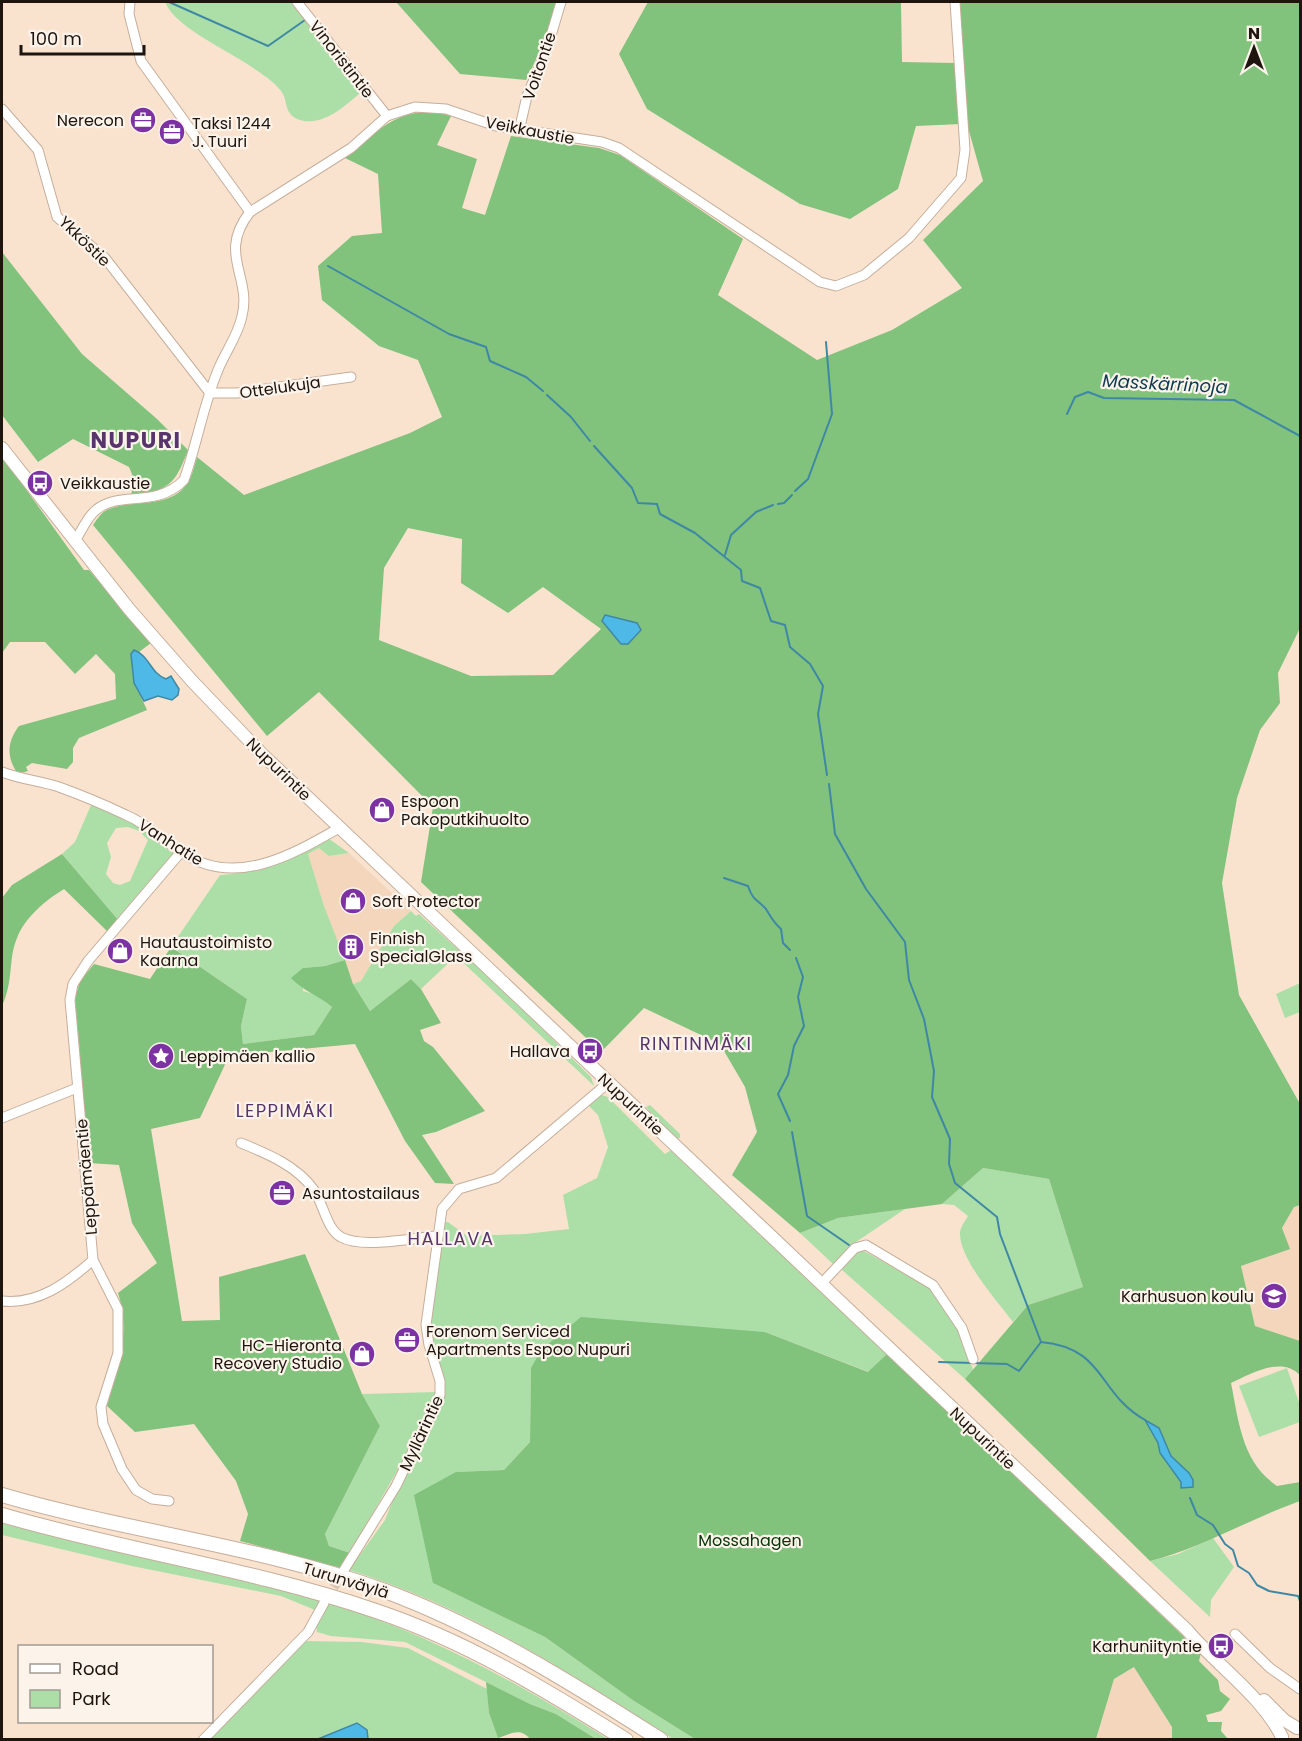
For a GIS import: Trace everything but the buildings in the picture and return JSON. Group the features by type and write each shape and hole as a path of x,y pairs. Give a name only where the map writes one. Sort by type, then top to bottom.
{"highway":[{"name":"Turunväylä","path":"2,1495 47,1509 299,1566 384,1591 465,1624 520,1653 661,1740"},
{"name":"Turunväylä","path":"2,1515 115,1545 299,1586 378,1611 460,1644 512,1671 626,1740"}],"main road":[{"name":"Nupurintie","path":"2,448 75,541 192,681 262,754 1188,1631 1247,1692 1275,1724 1282,1738"},
{"name":"Nupurintie","path":"1188,1631 1210,1647 1284,1720 1299,1728"},
{"path":"1282,1738 1299,1728"}],"street":[{"path":"130,2 129,14 141,61 250,212"},
{"name":"Vinoristintie","path":"297,2 387,116"},
{"name":"Voitontie","path":"519,130 527,96 548,49 561,2"},
{"name":"Veikkaustie","path":"75,541 96,510 122,501 151,499 178,486 184,480 210,393 243,316 235,237 250,212 351,148 387,116 415,107 430,107 519,130 602,142 619,148 820,282 836,286 864,274 890,255 918,228 961,178 965,150 955,2"},
{"name":"Ykköstie","path":"2,109 38,150 57,217 105,258 210,393"},
{"name":"Ottelukuja","path":"210,393 237,393 351,377"},
{"name":"Vanhatie","path":"2,772 59,788 128,815 181,852 207,865 219,868 254,866 305,847 339,828"},
{"name":"Leppämäentie","path":"169,1501 152,1498 136,1490 122,1469 106,1431 101,1407 118,1353 118,1309 93,1260 70,1016 73,984 88,961 181,852"},
{"name":"Myllärintie","path":"344,1570 396,1486 441,1395 440,1381 427,1337 426,1325 442,1209 452,1194 459,1189 496,1178 608,1083"},
{"path":"2,1118 77,1088"},
{"path":"241,1143 272,1156 305,1180 321,1201 332,1228 342,1238 369,1242 437,1236"},
{"path":"822,1282 855,1248 866,1245 933,1285 962,1328 973,1359"},
{"path":"2,1302 30,1300 66,1283 93,1260"},
{"path":"203,1740 308,1632 324,1603"},
{"path":"1235,1634 1270,1668 1300,1689"}],"shaded area":[{"path":"319,848 330,856 349,853 411,911 394,926 361,981 353,984 324,906 308,854"},
{"name":"Karhusuon koulu","path":"1300,1205 1300,1375 1259,1345 1241,1266 1257,1261 1282,1228 1294,1206"},
{"path":"1135,1667 1172,1727 1172,1739 1096,1740 1114,1679"}],"green space":[{"path":"165,2 291,2 360,93 339,110 322,119 304,121 295,118 288,110 283,94 274,84 246,63 180,21"},
{"path":"396,2 556,2 544,43 526,80 460,74"},
{"path":"648,2 901,2 902,62 956,63 961,124 916,126 898,189 850,219 800,204 647,109 619,54"},
{"path":"957,2 1300,2 1300,628 1278,673 1280,703 1260,730 1237,798 1222,883 1239,995 1300,1104 1300,1205 1294,1207 1282,1228 1290,1249 1241,1266 1255,1326 1300,1341 1300,1375 1293,1369 1285,1367 1267,1368 1231,1383 1240,1427 1256,1465 1277,1486 1300,1482 1300,1501 1188,1549 1150,1561 965,1379 1028,1305 1083,1287 1049,1179 983,1168 942,1204 838,1218 800,1233 732,1175 757,1132 745,1087 720,1044 644,1008 601,1052 421,882 433,807 319,692 267,736 93,525 103,512 115,507 162,500 173,496 183,489 190,479 197,457 244,495 410,433 442,417 418,360 379,346 322,300 318,266 352,236 382,233 378,174 345,158 381,128 405,115 434,113 451,116 437,145 477,159 462,208 485,215 511,136 599,148 620,155 743,239 718,295 817,360 892,330 962,288 923,240 983,181 967,124","holes":["408,528 462,539 461,583 508,613 543,587 601,629 553,675 471,676 379,640 384,568"]},
{"path":"2,252 82,354 157,419 188,450 179,472 168,484 154,491 131,496 134,479 129,467 73,439 38,462 2,415"},
{"path":"2,456 84,570 89,570 151,643 139,652 134,651 141,697 147,710 79,738 73,748 73,762 67,769 32,763 26,767 28,771 18,774 10,756 10,744 15,732 19,726 116,699 115,674 96,654 75,674 45,642 10,642 2,653"},
{"path":"91,805 157,836 174,852 174,857 119,921 62,854 75,842","holes":["128,827 139,831 148,840 130,881 120,885 113,883 106,874 111,857 107,843 116,828"]},
{"path":"328,838 349,853 329,856 319,848 308,854 324,906 345,960 325,966 303,968 303,991 317,995 332,1007 314,1035 243,1044 241,1026 247,999 171,947 220,875 262,867"},
{"path":"62,854 119,921 108,932 64,889 50,898 25,923 17,938 2,1006 2,898 12,885"},
{"path":"411,911 416,916 419,914 504,991 591,1077 594,1086 456,956 421,989 411,979 370,1011 353,984 361,981 394,926"},
{"path":"171,947 247,999 241,1026 243,1044 314,1035 332,1007 291,978 303,968 325,966 345,960 353,984 370,1011 411,979 421,989 441,1023 420,1030 424,1041 433,1047 485,1111 436,1132 422,1135 454,1184 435,1183 405,1141 355,1044 229,1056 200,1118 151,1129 182,1321 220,1320 219,1277 305,1254 362,1394 380,1426 325,1534 329,1546 350,1553 341,1568 240,1541 248,1514 236,1481 194,1424 135,1432 107,1406 119,1364 123,1336 122,1308 118,1293 157,1263 132,1223 119,1165 89,1163 75,998 80,981 94,964 150,979"},
{"path":"1300,983 1300,1012 1285,1018 1276,994"},
{"path":"601,1095 608,1097 665,1154 671,1150 887,1354 869,1372 765,1332 531,1368 530,1442 504,1470 456,1472 433,1583 545,1637 634,1701 695,1739 673,1739 556,1666 477,1622 393,1585 349,1570 385,1520 394,1497 441,1406 444,1393 429,1325 441,1222 448,1222 467,1236 525,1234 569,1229 563,1195 597,1178 608,1147 598,1115 587,1104"},
{"path":"650,1105 680,1134 680,1138 675,1139 646,1107"},
{"path":"983,1168 1049,1179 1083,1287 1028,1305 1013,1322 981,1280 966,1255 960,1233 968,1216 954,1205 942,1204"},
{"path":"905,1209 853,1244 833,1264 800,1233 838,1218"},
{"path":"862,1250 931,1288 960,1331 973,1370 965,1379 841,1269 852,1255"},
{"name":"Mossahagen","path":"581,1317 765,1332 868,1372 887,1354 1201,1653 1199,1661 1218,1680 1220,1691 1230,1699 1221,1711 1206,1715 1208,1722 1222,1722 1221,1731 1228,1739 1172,1739 1172,1727 1134,1667 1114,1679 1096,1739 695,1739 634,1701 545,1637 433,1583 414,1495 456,1472 504,1470 530,1442 531,1368 541,1350"},
{"path":"1287,1368 1300,1405 1300,1422 1259,1437 1239,1386"},
{"path":"436,1392 424,1424 350,1553 329,1546 325,1534 380,1426 362,1394"},
{"path":"2,1522 321,1600 315,1610 281,1596 132,1566 2,1535"},
{"path":"1213,1538 1234,1567 1211,1600 1210,1617 1150,1561 1178,1554"},
{"path":"328,1602 403,1630 473,1662 540,1698 608,1739 596,1739 556,1714 530,1704 405,1642 331,1636 317,1632 316,1623"},
{"path":"303,1641 362,1642 408,1648 487,1689 489,1713 498,1738 207,1740"},
{"path":"486,1682 556,1714 596,1739 530,1739 519,1732 498,1738 489,1713"}],"water":[{"path":"605,615 637,623 641,630 628,644 621,644 602,621"},
{"path":"134,650 144,656 161,676 166,679 171,676 179,689 178,695 172,700 158,696 144,701 134,683 131,654"},
{"path":"1145,1420 1159,1428 1171,1456 1189,1473 1193,1480 1193,1487 1181,1488 1181,1482 1160,1453 1158,1443"},
{"path":"357,1723 367,1730 368,1739 318,1739"}],"waterway":[{"path":"169,2 268,46 305,20"},
{"path":"328,266 449,334 486,347 490,361 526,377 543,391"},
{"path":"795,491 808,479 832,414 826,342"},
{"name":"Masskärrinoja","path":"1067,414 1075,397 1088,392 1104,398 1234,400 1300,436"},
{"path":"547,395 571,417 590,441"},
{"path":"594,446 632,488 638,503 657,504 660,514 695,533 741,570 742,581 760,588 771,621 785,625 790,647 810,664 823,686 818,714 827,775"},
{"path":"778,504 784,503 792,495"},
{"path":"725,555 731,535 756,512 773,505"},
{"path":"829,784 835,834 866,889 905,942 909,980 924,1019 934,1071 932,1097 950,1139 949,1164 955,1183 997,1217 1000,1234 1041,1342"},
{"path":"724,878 748,886 754,897 781,929 783,943 790,950"},
{"path":"790,1121 778,1094 788,1075 794,1046 804,1026 798,997 803,977 796,958"},
{"path":"792,1132 807,1216 849,1245"},
{"path":"1041,1342 1062,1346 1078,1353 1090,1362 1129,1409 1145,1420"},
{"path":"939,1362 1007,1364 1019,1371 1041,1342"},
{"path":"1190,1498 1197,1515 1213,1525 1225,1544 1233,1550 1238,1566 1249,1573 1257,1585 1269,1591 1298,1596 1300,1601"}],"tunnel":[{"path":"327,1599 343,1572"}],"place":[{"name":"Nerecon","path":"143,120"},
{"name":"Taksi 1244 J. Tuuri","path":"172,132"},
{"name":"Veikkaustie","path":"40,483"},
{"name":"Espoon Pakoputkihuolto","path":"382,810"},
{"name":"Soft Protector","path":"353,901"},
{"name":"Finnish SpecialGlass","path":"351,947"},
{"name":"Hautaustoimisto Kaarna","path":"120,951"},
{"name":"Hallava","path":"590,1051"},
{"name":"Leppimäen kallio","path":"161,1056"},
{"name":"Asuntostailaus","path":"282,1193"},
{"name":"Karhusuon koulu","path":"1274,1296"},
{"name":"Forenom Serviced Apartments Espoo Nupuri","path":"407,1340"},
{"name":"HC-Hieronta Recovery Studio","path":"362,1354"},
{"name":"Karhuniityntie","path":"1221,1646"}],"district":[{"name":"NUPURI","path":"136,440"},
{"name":"RINTINMÄKI","path":"696,1044"},
{"name":"LEPPIMÄKI","path":"285,1111"},
{"name":"HALLAVA","path":"451,1239"}]}
